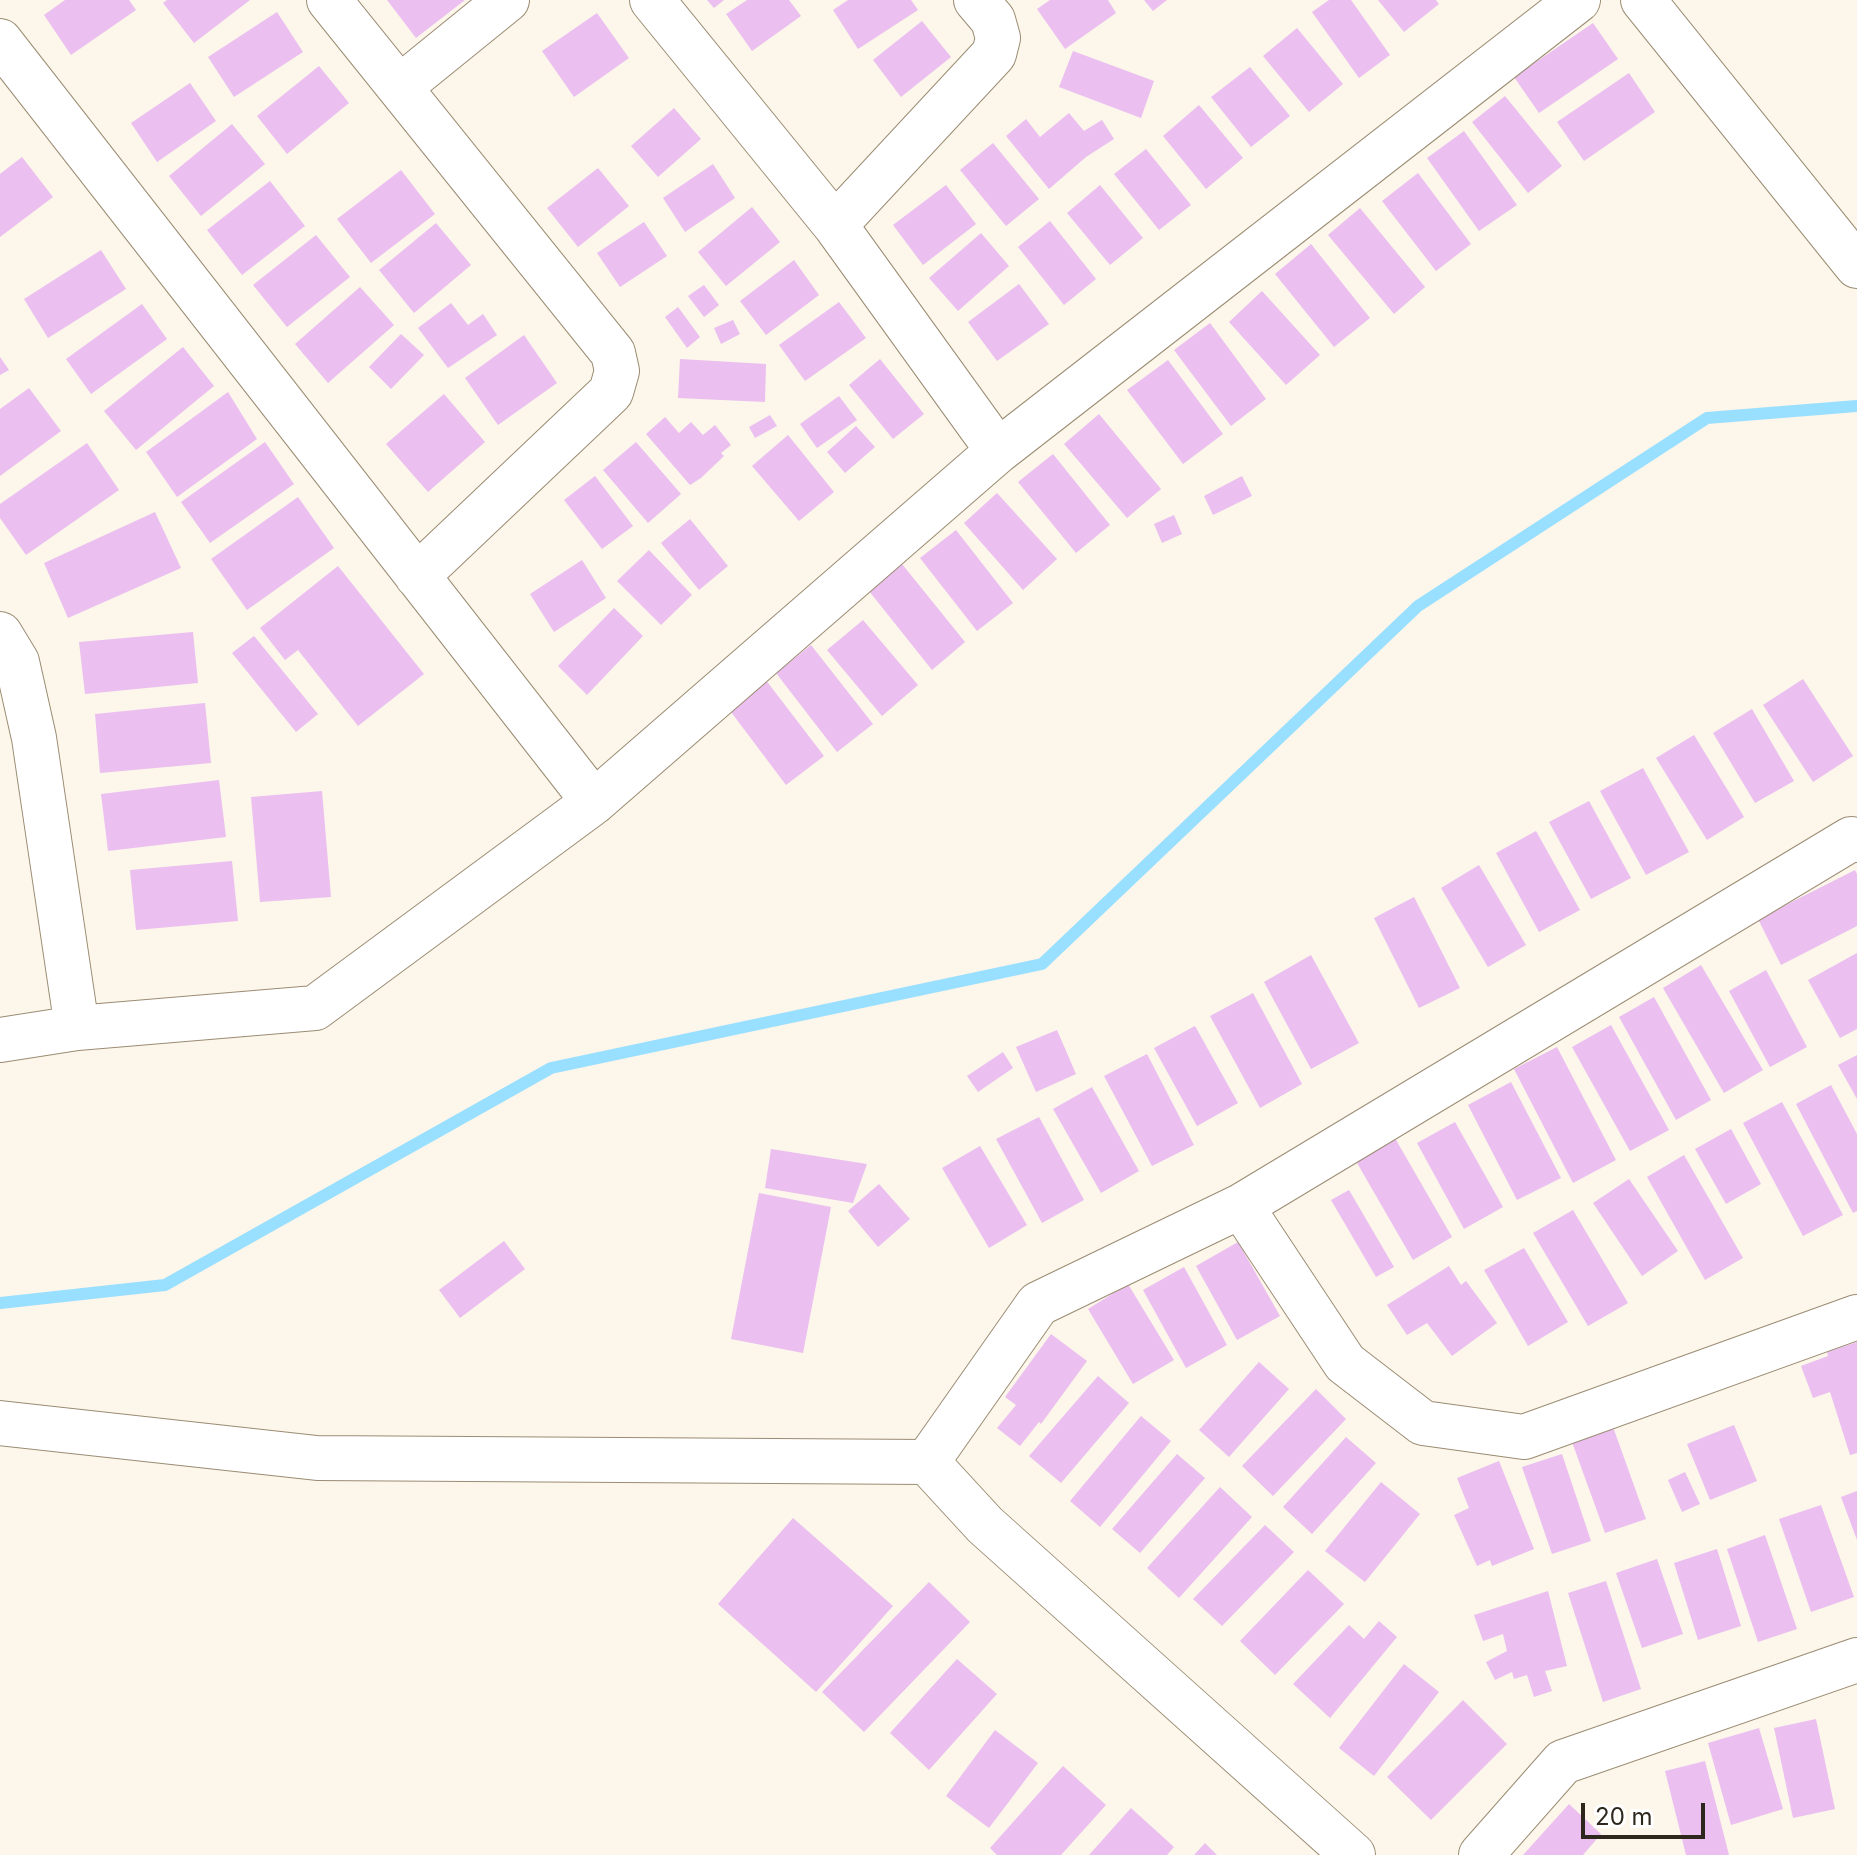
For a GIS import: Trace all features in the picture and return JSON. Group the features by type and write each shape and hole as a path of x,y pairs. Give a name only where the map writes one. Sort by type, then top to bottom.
{"street":[{"path":"329,0 613,353 617,371 611,392 417,576"},
{"path":"401,86 507,0"},
{"path":"652,0 835,225 998,451"},
{"path":"835,225 994,54 998,38 993,20 976,0"},
{"path":"0,1040 77,1028 315,1008 594,802 998,451 1578,0"},
{"path":"1643,0 1857,266"},
{"path":"0,41 594,802"},
{"path":"0,634 17,662 34,738 77,1028"},
{"path":"927,1462 1038,1304 1241,1206 1837,847 1851,839 1857,840"},
{"path":"1241,1206 1345,1363 1423,1423 1524,1437 1857,1317"},
{"path":"0,1423 317,1458 927,1462 985,1525 1353,1855"},
{"path":"1481,1855 1563,1762 1857,1660"}],"building":[{"path":"65,0 129,0 136,10 71,55 44,15"},
{"path":"167,0 250,0 194,43 163,3"},
{"path":"387,0 465,0 416,38"},
{"path":"707,0 724,0 714,8"},
{"path":"747,0 789,0 801,16 752,51 726,14"},
{"path":"848,0 911,0 918,10 858,49 833,10"},
{"path":"1050,0 1108,0 1116,13 1065,49 1037,9"},
{"path":"1144,0 1167,0 1153,11"},
{"path":"1329,0 1351,0 1390,55 1359,78 1312,12"},
{"path":"1378,0 1436,0 1439,4 1404,32"},
{"path":"277,12 303,52 234,97 208,57"},
{"path":"597,13 629,58 574,97 542,51"},
{"path":"922,21 951,57 901,97 873,60"},
{"path":"1593,23 1618,59 1539,113 1514,77"},
{"path":"1297,28 1343,84 1309,112 1263,56"},
{"path":"1073,51 1154,81 1141,118 1059,87"},
{"path":"319,66 349,103 287,154 257,116"},
{"path":"1250,67 1290,116 1251,147 1211,97"},
{"path":"1629,73 1655,112 1584,161 1557,122"},
{"path":"190,83 216,121 157,162 131,123"},
{"path":"1505,96 1562,166 1528,193 1472,122"},
{"path":"1199,105 1243,158 1206,189 1163,136"},
{"path":"674,108 701,139 658,177 631,146"},
{"path":"1069,113 1084,131 1102,120 1114,139 1086,157 1049,189 1006,136 1026,119 1040,137"},
{"path":"232,124 265,164 201,216 169,176"},
{"path":"1464,131 1517,205 1479,231 1427,158"},
{"path":"993,143 1039,199 1006,226 960,170"},
{"path":"1146,149 1191,205 1159,230 1114,174"},
{"path":"22,157 53,197 0,237 0,174"},
{"path":"713,164 735,198 685,232 663,198"},
{"path":"598,168 629,206 578,247 547,208"},
{"path":"401,170 435,214 371,263 337,219"},
{"path":"1418,173 1471,244 1436,271 1382,201"},
{"path":"270,181 305,226 242,275 207,230"},
{"path":"946,185 976,224 923,265 893,225"},
{"path":"1100,185 1143,238 1110,265 1067,213"},
{"path":"752,207 780,242 726,286 698,252"},
{"path":"1360,208 1425,287 1394,314 1328,235"},
{"path":"1050,221 1096,279 1064,305 1018,247"},
{"path":"644,222 667,256 620,287 597,253"},
{"path":"436,223 471,265 414,313 379,270"},
{"path":"981,233 1009,266 958,311 929,278"},
{"path":"316,235 350,277 287,327 253,285"},
{"path":"1311,244 1370,318 1334,347 1275,274"},
{"path":"101,250 126,289 48,338 24,299"},
{"path":"794,260 819,295 766,335 740,301"},
{"path":"1019,284 1049,324 997,361 968,322"},
{"path":"704,285 719,305 704,317 688,296"},
{"path":"360,287 394,325 328,383 295,344"},
{"path":"1262,291 1320,355 1286,385 1229,322"},
{"path":"839,302 866,338 805,381 779,345"},
{"path":"451,303 468,325 483,314 497,335 448,368 418,328"},
{"path":"142,304 167,339 91,394 66,359"},
{"path":"678,307 700,337 687,348 665,317"},
{"path":"733,320 740,334 721,344 714,328"},
{"path":"1210,323 1266,399 1231,426 1174,350"},
{"path":"401,334 424,355 391,389 369,367"},
{"path":"524,335 557,383 498,425 465,378"},
{"path":"183,347 214,386 136,450 104,411"},
{"path":"0,357 9,370 0,375"},
{"path":"680,359 766,364 765,402 678,398"},
{"path":"880,359 924,414 893,439 849,385"},
{"path":"1168,360 1223,434 1183,464 1127,390"},
{"path":"29,388 61,431 0,476 0,409"},
{"path":"228,392 257,439 177,497 146,452"},
{"path":"444,394 485,442 428,492 386,444"},
{"path":"839,396 857,420 817,448 800,424"},
{"path":"1099,414 1161,489 1127,518 1064,444"},
{"path":"770,415 777,426 755,438 749,427"},
{"path":"665,417 679,433 691,422 703,435 715,425 731,445 721,453 724,456 690,485 646,434"},
{"path":"856,426 875,447 845,473 827,452"},
{"path":"788,435 834,492 799,521 752,466"},
{"path":"265,442 294,484 210,543 181,502"},
{"path":"636,442 681,494 648,523 603,470"},
{"path":"87,443 119,490 26,555 0,518 0,504"},
{"path":"1053,454 1110,525 1076,553 1018,482"},
{"path":"595,476 633,526 602,549 564,500"},
{"path":"1242,476 1252,496 1213,515 1204,496"},
{"path":"997,493 1057,559 1023,590 964,523"},
{"path":"298,497 334,548 247,610 211,559"},
{"path":"155,512 181,568 68,618 44,563"},
{"path":"1174,515 1182,534 1162,543 1154,524"},
{"path":"690,519 728,566 699,590 661,543"},
{"path":"956,530 1013,603 977,631 920,558"},
{"path":"649,550 692,595 661,625 617,581"},
{"path":"582,560 606,598 554,632 530,594"},
{"path":"902,564 965,642 932,670 869,591"},
{"path":"338,566 424,674 358,726 298,650 285,660 260,628"},
{"path":"614,608 643,636 587,695 558,666"},
{"path":"863,620 918,685 882,716 827,650"},
{"path":"193,632 198,683 85,694 79,642"},
{"path":"254,636 318,714 296,732 232,653"},
{"path":"811,645 873,724 837,752 776,673"},
{"path":"765,679 824,756 786,785 728,708"},
{"path":"1803,679 1853,756 1813,782 1763,705"},
{"path":"205,703 211,763 100,773 95,714"},
{"path":"1752,709 1794,781 1755,803 1713,733"},
{"path":"1694,735 1744,817 1707,840 1656,758"},
{"path":"1643,768 1689,852 1646,875 1600,791"},
{"path":"219,780 226,837 108,851 101,794"},
{"path":"322,791 331,897 260,902 251,797"},
{"path":"1589,801 1631,878 1591,899 1549,822"},
{"path":"1536,831 1580,910 1539,932 1496,853"},
{"path":"232,861 238,921 136,930 130,870"},
{"path":"1479,865 1526,945 1488,967 1441,888"},
{"path":"1855,870 1857,926 1781,965 1758,919"},
{"path":"1414,897 1460,988 1419,1008 1374,918"},
{"path":"1857,953 1857,1029 1840,1038 1808,980"},
{"path":"1311,955 1359,1043 1311,1069 1264,982"},
{"path":"1701,965 1763,1070 1724,1093 1663,988"},
{"path":"1766,970 1807,1047 1770,1067 1729,991"},
{"path":"1253,993 1302,1084 1260,1108 1210,1016"},
{"path":"1654,997 1711,1100 1676,1120 1619,1017"},
{"path":"1611,1025 1669,1130 1630,1151 1572,1047"},
{"path":"1195,1026 1238,1103 1197,1126 1154,1048"},
{"path":"1057,1030 1076,1074 1036,1092 1016,1047"},
{"path":"1557,1047 1616,1160 1573,1183 1514,1069"},
{"path":"1003,1052 1013,1068 978,1092 967,1076"},
{"path":"1147,1054 1194,1145 1152,1166 1104,1076"},
{"path":"1857,1055 1857,1099 1838,1065"},
{"path":"1511,1082 1561,1178 1517,1200 1468,1105"},
{"path":"1831,1085 1857,1134 1857,1211 1853,1213 1796,1104"},
{"path":"1092,1087 1139,1171 1101,1193 1053,1109"},
{"path":"1782,1102 1843,1215 1803,1236 1743,1123"},
{"path":"1039,1117 1084,1200 1042,1223 996,1139"},
{"path":"1455,1122 1503,1207 1464,1229 1417,1143"},
{"path":"1388,1126 1452,1237 1413,1260 1349,1149"},
{"path":"1731,1129 1761,1184 1726,1204 1695,1149"},
{"path":"980,1146 1027,1225 989,1248 942,1168"},
{"path":"771,1149 867,1164 853,1203 765,1188"},
{"path":"1684,1155 1743,1258 1705,1280 1647,1177"},
{"path":"1629,1179 1678,1251 1642,1276 1593,1203"},
{"path":"879,1184 910,1219 878,1247 848,1211"},
{"path":"1349,1190 1394,1267 1376,1277 1331,1200"},
{"path":"759,1193 831,1207 803,1353 731,1339"},
{"path":"1573,1210 1628,1303 1588,1326 1533,1233"},
{"path":"504,1241 525,1269 460,1318 439,1290"},
{"path":"1238,1242 1280,1316 1237,1340 1196,1266"},
{"path":"1524,1248 1568,1322 1528,1346 1484,1270"},
{"path":"1449,1266 1461,1285 1466,1281 1497,1323 1452,1356 1427,1323 1407,1335 1387,1305"},
{"path":"1184,1267 1227,1345 1186,1368 1143,1290"},
{"path":"1128,1284 1174,1360 1133,1384 1088,1309"},
{"path":"1051,1334 1087,1361 1041,1424 1039,1422 1020,1446 997,1428 1016,1405 1005,1397"},
{"path":"1857,1342 1857,1453 1850,1455 1830,1392 1813,1398 1801,1366 1828,1356 1827,1352"},
{"path":"1259,1362 1289,1389 1229,1457 1199,1430"},
{"path":"1098,1376 1129,1403 1061,1483 1029,1456"},
{"path":"1316,1389 1346,1419 1273,1496 1242,1466"},
{"path":"1141,1416 1171,1441 1100,1527 1070,1501"},
{"path":"1734,1425 1757,1481 1710,1500 1687,1444"},
{"path":"1613,1427 1646,1519 1605,1533 1572,1442"},
{"path":"1346,1437 1376,1463 1312,1534 1283,1507"},
{"path":"1177,1454 1205,1478 1140,1553 1112,1529"},
{"path":"1562,1454 1591,1541 1552,1554 1522,1467"},
{"path":"1499,1461 1534,1549 1492,1566 1490,1560 1477,1566 1454,1515 1469,1508 1457,1478"},
{"path":"1685,1472 1700,1504 1682,1512 1668,1480"},
{"path":"1381,1482 1420,1514 1365,1582 1325,1551"},
{"path":"1220,1487 1252,1517 1179,1598 1147,1568"},
{"path":"1857,1491 1857,1540 1841,1497"},
{"path":"1821,1505 1854,1597 1811,1612 1779,1519"},
{"path":"793,1518 893,1606 816,1692 718,1604"},
{"path":"1265,1525 1294,1552 1222,1626 1193,1599"},
{"path":"1765,1535 1797,1629 1758,1642 1727,1549"},
{"path":"1717,1549 1741,1626 1698,1640 1674,1563"},
{"path":"1657,1559 1683,1634 1642,1648 1616,1573"},
{"path":"1308,1570 1344,1604 1275,1675 1240,1641"},
{"path":"1606,1581 1641,1689 1603,1702 1568,1593"},
{"path":"929,1582 970,1622 864,1732 822,1692"},
{"path":"1548,1591 1567,1666 1545,1671 1552,1691 1534,1697 1527,1675 1514,1679 1512,1672 1495,1680 1486,1662 1507,1651 1503,1634 1483,1641 1474,1615"},
{"path":"1379,1621 1397,1637 1330,1718 1293,1684 1349,1625 1364,1639"},
{"path":"957,1659 997,1694 929,1770 890,1733"},
{"path":"1404,1664 1439,1692 1374,1776 1339,1748"},
{"path":"1463,1700 1507,1744 1431,1820 1387,1777"},
{"path":"1816,1719 1835,1809 1793,1818 1774,1728"},
{"path":"1759,1728 1783,1809 1731,1825 1708,1743"},
{"path":"995,1730 1038,1763 989,1828 946,1796"},
{"path":"1705,1761 1729,1855 1686,1855 1665,1771"},
{"path":"1063,1766 1106,1805 1061,1855 997,1855 990,1848"},
{"path":"1569,1804 1601,1834 1583,1855 1523,1855"},
{"path":"1131,1808 1174,1847 1167,1855 1089,1855"},
{"path":"1205,1843 1217,1855 1194,1855"}],"waterway":[{"path":"0,1303 165,1285 551,1068 1042,964 1418,606 1707,418 1857,406"}]}
